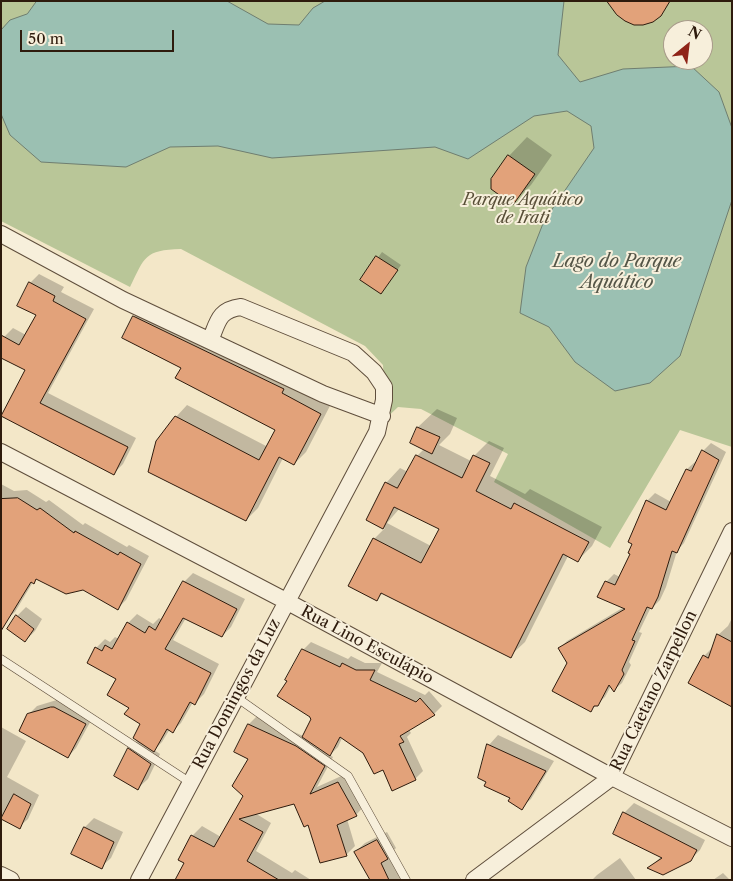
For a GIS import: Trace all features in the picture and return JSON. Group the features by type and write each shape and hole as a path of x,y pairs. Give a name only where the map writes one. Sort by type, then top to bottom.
{"street":[{"path":"1,234 123,300 322,394 382,416"},
{"name":"Rua Domingos da Luz","path":"139,880 377,432 382,416 384,387 374,372 353,353 241,307 230,308 220,316 210,341"},
{"name":"Rua Lino Esculápio","path":"1,452 286,601 612,777 732,838"},
{"name":"Rua Caetano Zarpellon","path":"474,880 612,777 732,531"},
{"path":"1,875 11,880"}],"lane":[{"path":"1,659 191,782"},
{"path":"236,697 348,776 406,880"}],"green space":[{"name":"Parque Aquático de Irati","path":"1,1 732,1 732,447 680,430 610,548 494,482 508,454 421,409 398,407 378,426 385,400 383,365 365,346 181,249 160,251 147,257 130,287 1,221"}],"water":[{"name":"Lago do Parque Aquático","path":"37,1 227,1 268,24 299,25 313,8 325,1 564,1 558,55 580,82 623,69 663,67 663,70 695,70 719,92 732,128 732,200 680,356 650,383 615,391 575,362 549,327 520,313 526,267 544,221 594,148 591,126 567,111 534,116 468,159 435,147 272,158 218,146 170,147 126,167 41,162 10,135 1,114 1,30 10,20 27,14"}],"building":[{"path":"607,1 670,1 661,16 653,22 634,25 617,15"},
{"path":"508,155 535,174 513,205 491,189 491,179"},
{"path":"376,256 398,270 381,294 360,280"},
{"path":"29,282 55,296 53,301 86,319 40,403 128,447 114,475 1,416 25,370 1,358 1,335 19,345 36,315 17,306"},
{"path":"133,316 284,389 282,393 321,414 294,465 279,457 246,521 148,472 156,441 175,416 259,460 275,430 175,378 181,368 122,338"},
{"path":"417,427 440,437 432,454 410,443"},
{"path":"702,450 719,460 677,553 672,551 658,597 652,609 647,607 632,640 635,641 622,670 624,674 614,692 609,685 598,706 594,706 591,712 552,691 567,663 558,648 625,609 597,597 605,581 615,585 630,554 628,553 632,544 628,542 646,500 666,510 686,469 691,471"},
{"path":"416,455 462,478 473,455 490,463 476,491 511,509 514,503 589,542 578,562 563,554 511,658 381,593 377,601 348,586 373,538 421,563 439,529 394,507 383,529 366,520 385,482 397,488"},
{"path":"18,498 37,510 40,508 74,533 75,531 118,555 120,552 141,564 118,610 83,590 66,594 36,579 34,584 31,582 1,631 1,499"},
{"path":"183,581 237,609 222,637 183,618 165,649 211,673 195,705 190,702 173,733 167,729 154,752 133,738 140,724 124,714 129,708 107,695 116,679 87,663 95,647 102,651 105,645 112,649 127,622 145,633 149,626 155,630"},
{"path":"16,615 34,629 25,642 7,629"},
{"path":"717,634 732,642 732,707 688,683 703,655 708,658"},
{"path":"302,649 340,667 342,663 356,670 375,670 370,680 416,702 420,698 435,715 400,736 404,742 399,744 416,780 392,791 383,770 374,774 363,753 340,737 330,756 302,737 311,719 310,717 277,696 287,681 285,680"},
{"path":"51,707 86,724 68,758 19,731 27,714"},
{"path":"248,724 296,746 325,766 310,794 338,782 357,816 337,825 347,856 320,863 308,825 304,827 294,804 239,819 263,832 247,861 279,880 175,880 184,863 178,860 191,835 214,847 243,796 232,786 248,759 234,752"},
{"path":"487,744 546,771 522,810 508,801 510,798 484,786 486,782 478,778"},
{"path":"128,748 151,764 138,790 114,776"},
{"path":"14,794 31,804 20,829 1,819"},
{"path":"623,812 697,850 691,861 663,875 647,868 662,858 613,834"},
{"path":"84,827 114,842 102,869 71,854"},
{"path":"377,840 388,859 381,863 389,880 370,880 354,852"}]}
